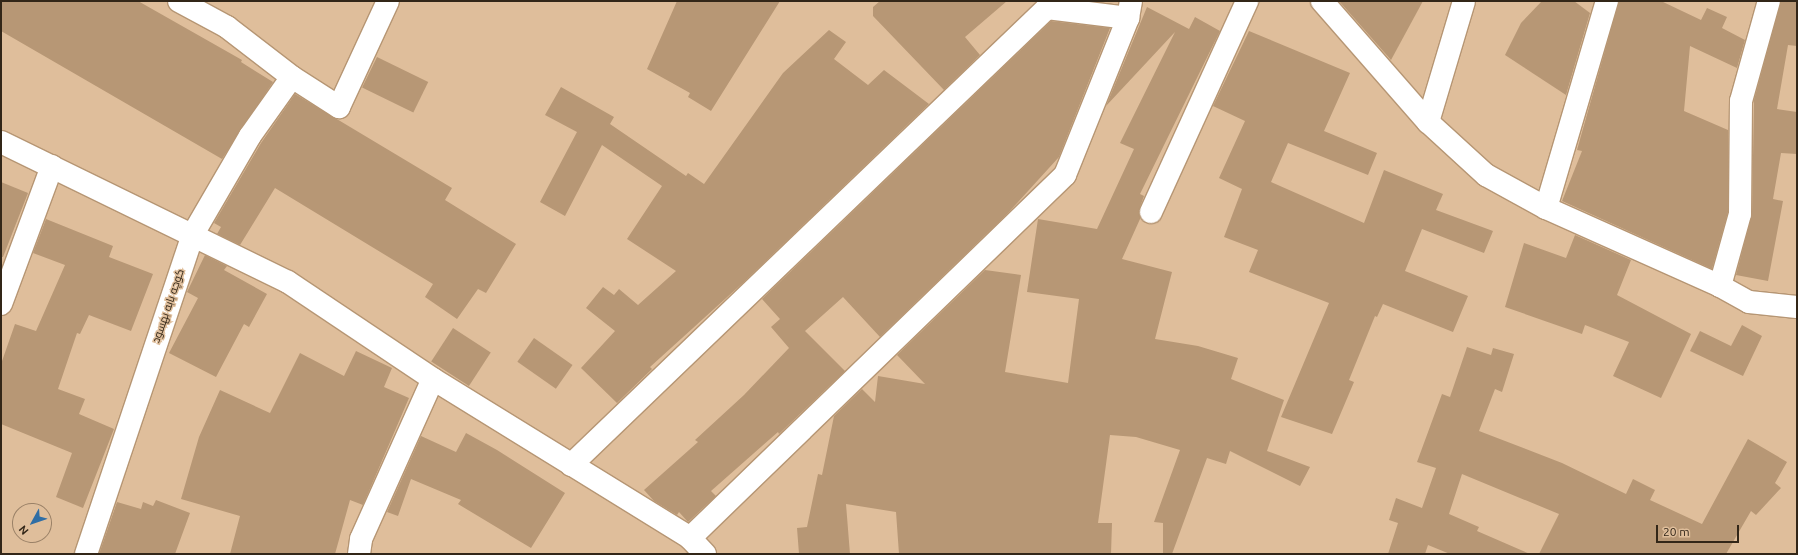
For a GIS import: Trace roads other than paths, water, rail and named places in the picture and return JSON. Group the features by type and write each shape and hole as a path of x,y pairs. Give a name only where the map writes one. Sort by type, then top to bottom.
{"street":[{"path":"179,1 227,27 292,77 339,107 388,1"},
{"path":"1152,212 1247,1"},
{"path":"1322,1 1428,122 1486,175 1546,208 1720,286 1749,302 1797,307"},
{"path":"1428,122 1464,1"},
{"path":"1546,208 1607,1"},
{"path":"1720,286 1740,214 1741,101 1768,1"},
{"path":"571,465 1047,8 1130,9 1065,175 690,538"},
{"name":"کوچه بابه بهسود","path":"86,554 193,234 250,136 292,77"},
{"path":"1,142 193,234 288,282 433,379 690,538 705,554"},
{"path":"1,304 52,166"},
{"path":"359,554 362,538 433,379"}]}
